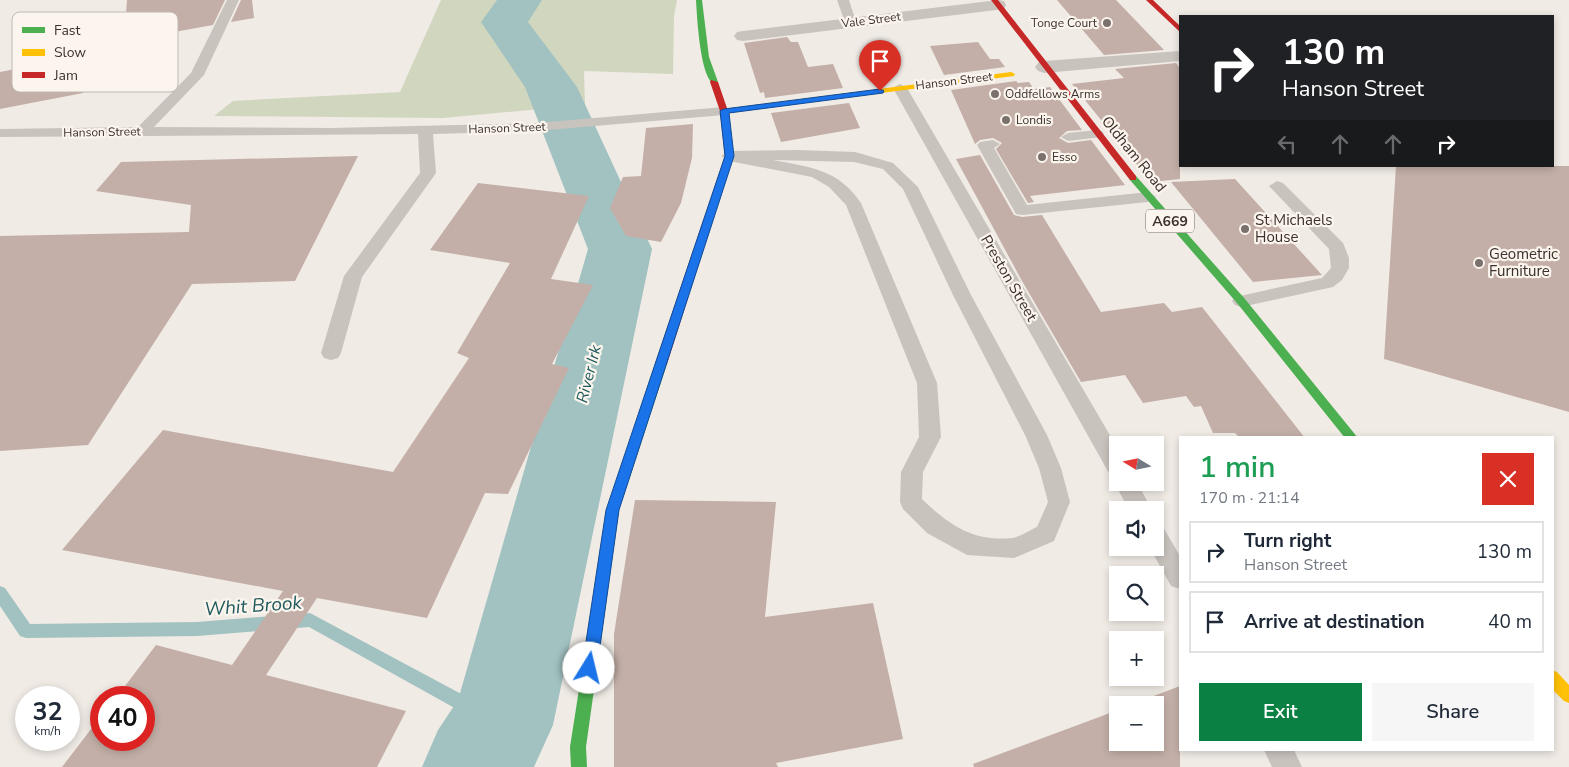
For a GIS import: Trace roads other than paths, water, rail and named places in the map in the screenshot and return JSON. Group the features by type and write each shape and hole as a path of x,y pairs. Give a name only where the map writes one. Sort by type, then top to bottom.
{"street":[{"path":"579,767 578,748 613,510 730,156 724,111 705,57 699,0"},
{"path":"1149,0 1179,29"},
{"name":"Vale Street","path":"743,36 996,3"},
{"name":"Oldham Road","path":"996,3 1097,134 1148,196 1240,301 1350,436"},
{"path":"1044,67 1179,56"},
{"name":"Hanson Street","path":"724,111 1011,74"},
{"path":"1554,680 1569,696"}],"lane":[{"path":"142,131 197,75 233,0"},
{"path":"843,0 850,22"},
{"name":"Preston Street","path":"900,88 1109,452"},
{"name":"Hanson Street","path":"0,134 142,131 332,132 536,128 724,111"},
{"path":"331,353 353,276 428,173 425,130"},
{"path":"1068,137 1097,134"},
{"path":"993,144 985,145 1022,210 1148,196"},
{"path":"730,156 854,158 888,166 910,187 962,295 1036,435 1050,468 1059,502 1046,534 1014,548 968,545 935,526 911,502 912,472 930,437 927,383 853,203 835,184 817,173 730,156"},
{"path":"1240,301 1327,283 1335,278 1341,266 1337,247 1277,186"},
{"path":"1164,550 1179,576"},
{"path":"1279,751 1288,767"}],"waterway":[{"name":"River Irk","path":"475,767 502,725 620,249 551,87 504,22 520,0"},
{"name":"Whit Brook","path":"0,593 26,631 197,629 310,620 502,725"}],"place":[{"name":"Tonge Court","path":"1107,23"},
{"name":"Oddfellows Arms","path":"995,94"},
{"name":"Londis","path":"1006,120"},
{"name":"Esso","path":"1042,157"},
{"name":"St Michaels House","path":"1245,229"},
{"name":"Geometric Furniture","path":"1479,263"}]}
